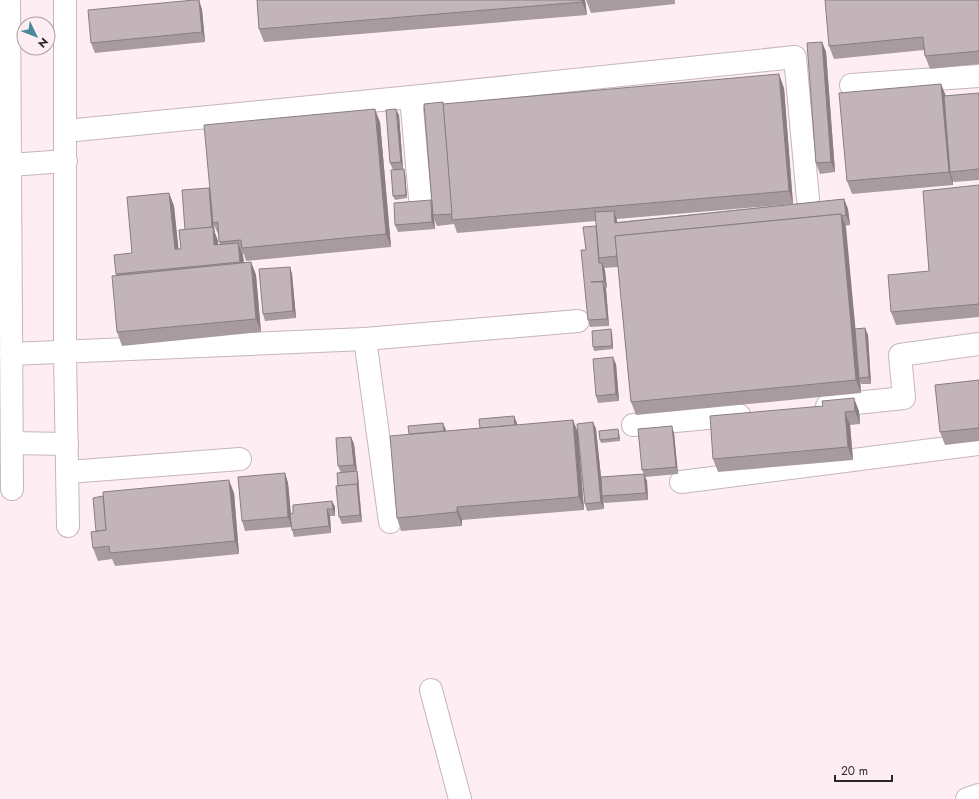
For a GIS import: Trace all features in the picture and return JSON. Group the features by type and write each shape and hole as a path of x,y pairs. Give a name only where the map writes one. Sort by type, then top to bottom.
{"street":[{"path":"9,0 5,96 10,165 12,489"},
{"path":"65,0 65,352 68,526"},
{"path":"66,131 795,57 808,199"},
{"path":"851,85 979,76"},
{"path":"411,97 420,198"},
{"path":"10,165 66,161"},
{"path":"11,354 365,339 578,321"},
{"path":"365,339 390,522"},
{"path":"811,408 904,398 900,355 979,344"},
{"path":"633,425 757,413"},
{"path":"12,443 67,444"},
{"path":"681,482 979,444"},
{"path":"68,472 240,459"},
{"path":"430,690 460,799"},
{"path":"967,799 979,795"}],"building":[{"path":"199,0 202,32 91,43 88,10"},
{"path":"257,0 582,0 582,2 259,29"},
{"path":"825,0 979,0 979,51 925,56 923,37 829,46"},
{"path":"822,42 831,162 816,163 807,43"},
{"path":"779,74 789,191 452,220 443,104"},
{"path":"941,84 949,172 847,181 839,93"},
{"path":"979,93 979,169 950,172 944,96"},
{"path":"443,102 452,214 433,215 424,104"},
{"path":"375,109 386,234 242,248 241,240 219,242 218,222 213,223 204,125"},
{"path":"396,109 401,162 390,163 386,110"},
{"path":"404,169 406,195 393,196 391,170"},
{"path":"979,185 979,304 891,312 888,275 929,271 923,191"},
{"path":"209,188 212,227 185,230 182,190"},
{"path":"169,193 175,249 181,249 179,230 213,227 214,245 238,243 240,262 116,274 114,255 132,253 127,197"},
{"path":"844,199 846,215 842,216 841,214 615,236 617,256 599,258 595,212 614,211 615,223"},
{"path":"431,200 432,222 395,225 394,203"},
{"path":"841,214 856,380 631,402 615,236"},
{"path":"596,226 599,263 602,263 604,281 591,282 603,282 607,319 588,320 581,250 586,250 583,227"},
{"path":"251,262 256,319 117,332 112,276"},
{"path":"290,267 293,311 263,314 259,269"},
{"path":"865,328 869,377 859,378 855,329"},
{"path":"611,329 612,346 593,347 592,331"},
{"path":"613,357 616,394 596,396 593,359"},
{"path":"979,380 979,428 940,432 935,385"},
{"path":"854,398 855,411 845,412 848,447 713,459 710,416 823,406 822,401"},
{"path":"514,416 515,425 480,428 479,419"},
{"path":"573,420 579,497 457,507 457,512 397,518 390,436"},
{"path":"593,422 601,502 585,504 577,424"},
{"path":"443,423 444,431 409,434 408,426"},
{"path":"672,426 676,467 642,470 638,429"},
{"path":"618,429 619,438 600,440 599,431"},
{"path":"351,437 354,465 338,466 336,438"},
{"path":"357,471 358,487 357,484 338,486 337,473"},
{"path":"285,473 288,517 242,521 238,477"},
{"path":"644,474 646,493 602,496 601,477"},
{"path":"229,480 235,541 110,553 109,546 93,548 91,532 106,530 103,492"},
{"path":"357,484 360,515 339,517 336,486"},
{"path":"103,496 106,530 96,531 93,498"},
{"path":"332,501 333,509 327,509 329,526 292,530 290,514 293,513 293,505"}]}
